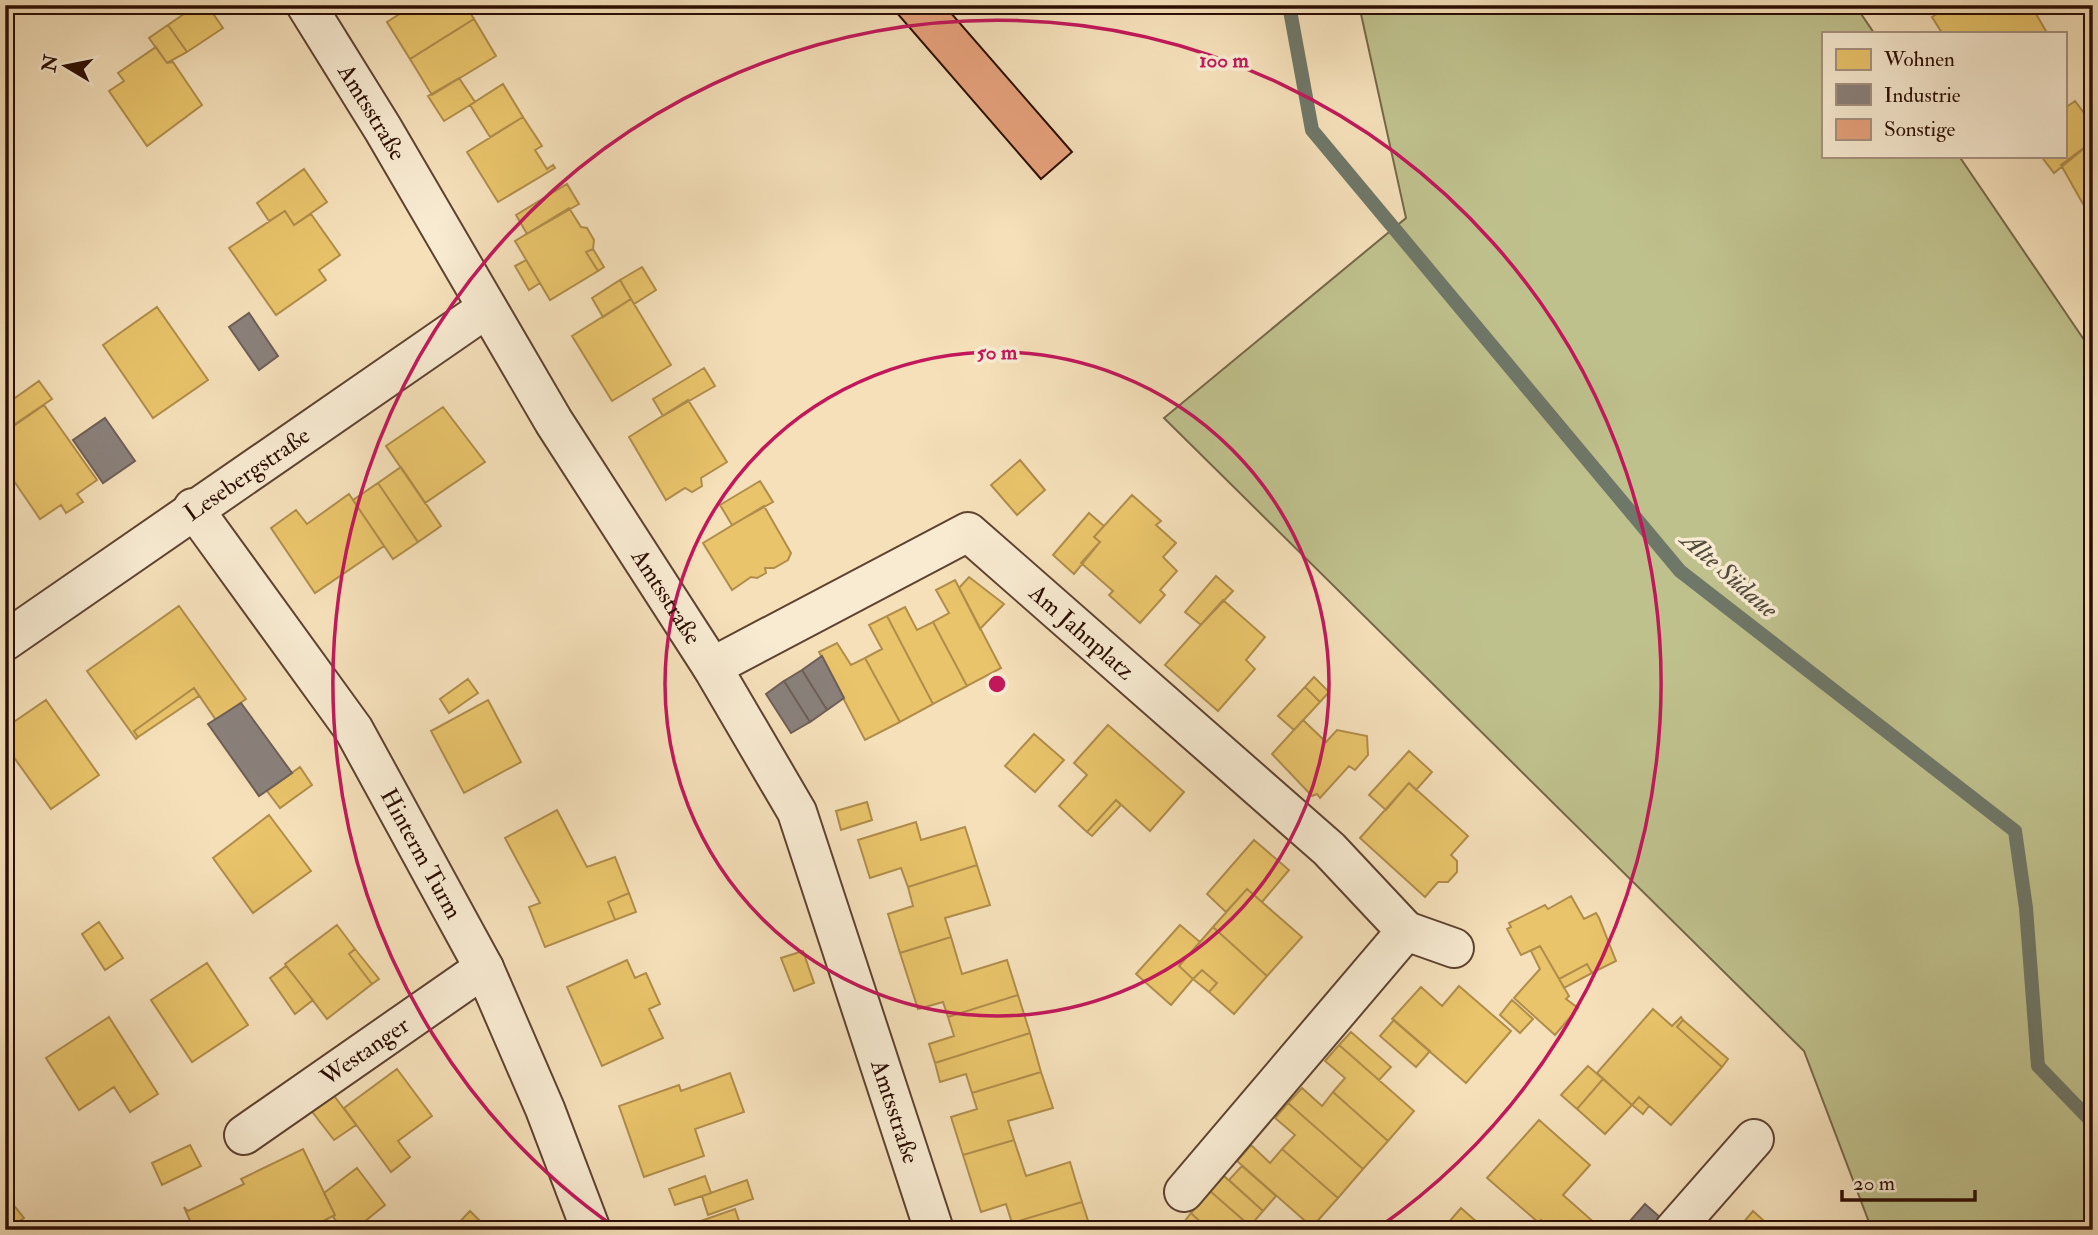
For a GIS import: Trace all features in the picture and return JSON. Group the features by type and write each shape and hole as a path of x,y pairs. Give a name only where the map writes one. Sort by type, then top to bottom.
{"street":[{"name":"Amtsstraße","path":"306,5 383,129 554,422 712,667 797,812 933,1230"},
{"name":"Lesebergstraße","path":"5,641 193,508 487,307"},
{"name":"Hinterm Turm","path":"193,508 354,730 484,968 545,1109 590,1230"},
{"name":"Am Jahnplatz","path":"712,667 968,532 1329,849 1406,931 1454,948"},
{"path":"1184,1192 1406,931"},
{"name":"Westanger","path":"244,1135 484,968"},
{"path":"1674,1230 1754,1139"}],"green space":[{"path":"1359,5 1855,5 1873,32 1822,32 1822,158 1960,158 2093,353 2093,1230 1872,1230 1804,1051 1164,418 1406,218"}],"building: Wohnen":[{"path":"197,5 207,5 223,28 187,52 168,25"},
{"path":"414,5 465,5 474,19 410,59 387,22"},
{"path":"1951,5 2035,5 2032,7 2046,31 1941,32 1932,17"},
{"path":"474,19 496,56 432,95 410,59"},
{"path":"168,25 187,52 167,63 149,38"},
{"path":"156,47 167,63 173,62 202,105 147,146 109,91 124,81 118,73"},
{"path":"459,78 475,102 444,121 428,96"},
{"path":"503,84 523,117 490,137 470,105"},
{"path":"2075,101 2093,125 2093,141 2054,173 2043,158 2066,158 2066,107"},
{"path":"523,117 542,146 535,150 547,169 553,165 555,168 498,202 467,152"},
{"path":"2093,141 2093,210 2087,202 2083,204 2061,165"},
{"path":"304,169 327,202 294,225 285,211 269,221 257,203"},
{"path":"567,184 579,204 527,234 516,215"},
{"path":"569,208 581,227 587,228 594,240 593,249 586,252 598,271 550,300 515,241"},
{"path":"285,211 294,225 311,214 340,255 319,270 326,280 276,315 229,248"},
{"path":"593,249 604,267 598,271 586,252"},
{"path":"526,260 540,283 529,290 515,266"},
{"path":"642,267 656,290 634,304 620,280"},
{"path":"620,280 631,299 603,317 592,298"},
{"path":"631,299 671,365 612,401 572,336"},
{"path":"157,307 208,380 153,418 103,345"},
{"path":"704,368 715,386 663,416 653,399"},
{"path":"39,381 52,399 12,426 5,416 5,405"},
{"path":"688,400 727,462 701,478 702,486 692,492 685,488 666,500 629,437"},
{"path":"44,405 97,480 77,494 83,502 66,513 61,505 40,519 5,468 5,432"},
{"path":"443,407 485,462 425,503 386,446"},
{"path":"1020,460 1045,490 1017,515 991,485"},
{"path":"401,467 441,526 418,542 378,483"},
{"path":"760,481 773,502 732,525 720,505"},
{"path":"378,483 418,542 393,559 353,500"},
{"path":"349,494 384,546 315,593 271,528 296,510 307,524"},
{"path":"1132,495 1161,521 1156,525 1176,543 1163,557 1177,571 1160,590 1165,595 1140,623 1109,595 1113,591 1081,563 1100,542 1094,537"},
{"path":"764,506 791,553 788,560 774,568 765,568 766,573 757,578 751,577 732,590 703,543"},
{"path":"1089,513 1104,526 1094,537 1100,542 1074,574 1053,555"},
{"path":"1216,576 1233,591 1201,625 1185,612"},
{"path":"969,577 1004,604 980,629 959,588"},
{"path":"955,580 1001,668 967,686 933,622 949,613 936,590"},
{"path":"1223,600 1265,637 1246,660 1255,669 1218,711 1165,665"},
{"path":"179,606 246,699 216,720 194,688 134,731 138,737 136,739 87,671"},
{"path":"905,607 917,630 933,622 967,686 933,704 887,616"},
{"path":"887,616 933,704 900,722 865,658 882,649 869,625"},
{"path":"837,643 851,665 865,658 900,722 865,740 819,652"},
{"path":"1314,677 1329,692 1320,702 1305,687"},
{"path":"468,679 478,693 449,713 440,699"},
{"path":"1305,687 1320,702 1294,730 1278,716"},
{"path":"194,688 199,696 138,737 134,731"},
{"path":"46,700 99,775 51,809 5,745 5,728"},
{"path":"488,700 521,762 464,793 431,731"},
{"path":"1303,720 1326,742 1337,730 1367,736 1368,755 1355,770 1349,766 1320,798 1317,794 1312,796 1272,754"},
{"path":"1108,725 1184,792 1150,831 1116,800 1087,832 1059,806 1087,775 1074,763"},
{"path":"1034,734 1064,760 1035,792 1005,766"},
{"path":"1409,751 1432,772 1416,790 1409,783 1386,810 1369,795"},
{"path":"300,767 312,785 280,808 267,791"},
{"path":"1409,783 1468,836 1451,855 1457,861 1457,872 1448,882 1438,882 1425,897 1360,838"},
{"path":"1116,800 1121,805 1092,836 1087,832"},
{"path":"867,802 872,820 841,830 836,811"},
{"path":"557,810 587,867 615,857 629,893 608,902 615,920 545,947 529,907 540,903 505,838"},
{"path":"269,815 311,871 253,913 213,858"},
{"path":"916,822 921,840 965,827 977,865 908,887 901,868 870,878 858,840"},
{"path":"1254,840 1289,870 1262,902 1247,889 1226,912 1207,894"},
{"path":"977,865 990,905 945,918 951,937 900,953 888,914 913,906 908,887"},
{"path":"1247,889 1302,937 1267,976 1213,927"},
{"path":"629,893 636,912 615,920 608,902"},
{"path":"1571,896 1584,919 1596,913 1616,961 1592,973 1587,964 1559,979 1540,946 1521,955 1507,929 1511,927 1509,923 1545,905 1548,909"},
{"path":"99,922 123,958 105,970 82,934"},
{"path":"337,925 355,949 349,954 372,984 327,1019 285,964"},
{"path":"1180,925 1200,942 1179,966 1193,979 1171,1005 1136,974"},
{"path":"1213,927 1267,976 1234,1014 1209,992 1217,983 1202,970 1193,979 1179,966"},
{"path":"951,937 962,974 1007,960 1018,995 948,1017 943,1002 918,1009 900,953"},
{"path":"1540,946 1569,996 1566,999 1578,1008 1555,1035 1514,998 1540,969 1531,951"},
{"path":"355,949 379,979 372,984 349,954"},
{"path":"803,951 814,983 794,991 781,958"},
{"path":"627,960 635,978 646,973 660,1004 649,1009 663,1038 602,1066 567,987"},
{"path":"207,963 248,1025 192,1062 151,1000"},
{"path":"1587,964 1592,973 1564,988 1559,979"},
{"path":"286,966 313,1000 295,1014 270,978"},
{"path":"1202,970 1217,983 1209,992 1193,979"},
{"path":"1459,986 1511,1031 1466,1083 1392,1019 1421,987 1442,1006"},
{"path":"1018,995 1030,1033 935,1063 929,1044 954,1036 948,1017"},
{"path":"1512,1000 1533,1019 1520,1033 1500,1015"},
{"path":"1653,1009 1672,1026 1681,1017 1683,1020 1677,1027 1722,1067 1671,1125 1639,1097 1632,1105 1597,1073"},
{"path":"109,1017 158,1094 130,1112 114,1087 79,1110 46,1058"},
{"path":"1394,1020 1430,1051 1416,1067 1380,1036"},
{"path":"1683,1020 1728,1059 1722,1067 1677,1027"},
{"path":"1351,1032 1391,1067 1379,1080 1339,1045"},
{"path":"1030,1033 1041,1072 972,1093 966,1074 940,1082 935,1063"},
{"path":"1339,1045 1414,1111 1388,1141 1333,1092 1345,1078 1325,1061"},
{"path":"1588,1066 1603,1079 1577,1109 1561,1095"},
{"path":"397,1069 432,1116 398,1141 410,1157 391,1172 344,1108"},
{"path":"1041,1072 1053,1108 1008,1121 1014,1140 963,1155 951,1117 977,1109 972,1093"},
{"path":"730,1073 744,1112 695,1129 704,1156 644,1177 619,1106 679,1085 681,1091"},
{"path":"1603,1079 1632,1105 1605,1134 1577,1109"},
{"path":"1302,1088 1322,1106 1333,1092 1388,1141 1363,1169 1288,1103"},
{"path":"332,1093 356,1125 334,1140 310,1109"},
{"path":"1639,1097 1649,1106 1643,1114 1632,1105"},
{"path":"1288,1103 1363,1169 1338,1198 1282,1149 1295,1135 1275,1118"},
{"path":"1539,1120 1590,1165 1563,1195 1597,1225 1593,1230 1552,1230 1541,1220 1539,1223 1487,1178"},
{"path":"1014,1140 1026,1176 1070,1162 1082,1202 1012,1223 1006,1204 981,1212 963,1155"},
{"path":"190,1145 201,1166 162,1185 152,1163"},
{"path":"1251,1145 1270,1163 1282,1149 1338,1198 1312,1227 1237,1161"},
{"path":"303,1149 335,1215 306,1230 194,1230 184,1207 188,1211 244,1184 241,1179"},
{"path":"1242,1166 1276,1196 1263,1211 1229,1180"},
{"path":"357,1168 385,1205 354,1230 344,1230 333,1217 335,1215 324,1193"},
{"path":"705,1176 711,1193 675,1205 669,1189"},
{"path":"1224,1176 1263,1211 1250,1226 1210,1191"},
{"path":"747,1180 753,1199 708,1215 702,1196"},
{"path":"1210,1191 1250,1226 1247,1230 1209,1230 1191,1213"},
{"path":"8,1198 24,1218 5,1230 5,1200"},
{"path":"1082,1202 1091,1230 1014,1230 1012,1223"},
{"path":"1461,1208 1486,1230 1442,1230"},
{"path":"735,1209 742,1230 675,1230"},
{"path":"470,1211 489,1230 452,1230"},
{"path":"1753,1211 1774,1230 1737,1230"},
{"path":"1191,1213 1209,1230 1178,1230"}],"building: Industrie":[{"path":"249,313 278,356 259,370 229,327"},
{"path":"105,418 135,461 103,483 73,440"},
{"path":"822,656 844,698 827,710 802,670"},
{"path":"802,670 827,710 810,722 784,681"},
{"path":"784,681 810,722 791,733 766,694"},
{"path":"241,703 292,773 259,796 208,724"},
{"path":"1645,1204 1662,1219 1652,1230 1622,1230"}],"building: Sonstige":[{"path":"890,5 944,5 1072,152 1041,179"}],"waterway":[{"name":"Alte Südaue","path":"1289,5 1312,130 1680,571 2015,831 2026,908 2038,1066 2093,1123"}]}
